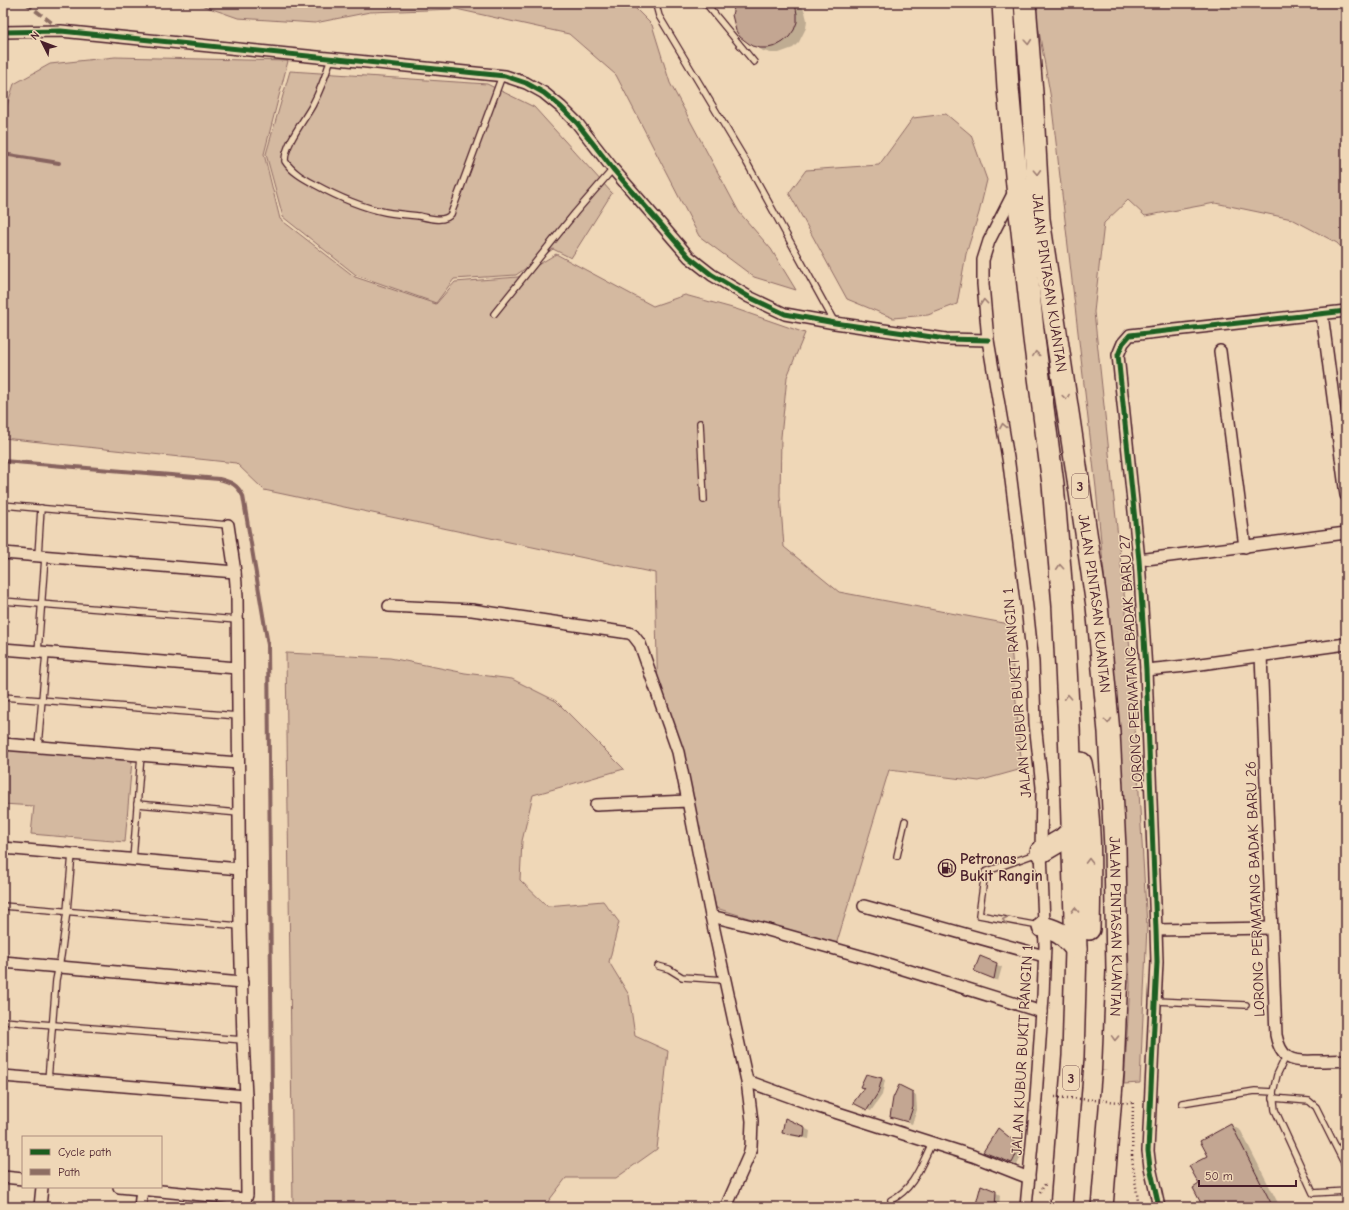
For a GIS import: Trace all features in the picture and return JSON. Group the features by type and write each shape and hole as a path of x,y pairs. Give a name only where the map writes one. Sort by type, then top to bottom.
{"highway":[{"name":"JALAN PINTASAN KUANTAN","path":"1003,3 1008,88 1017,186 1034,340 1053,484 1063,606 1069,727 1076,949 1073,1056 1061,1207"},
{"name":"JALAN PINTASAN KUANTAN","path":"1025,3 1039,218 1097,606 1109,732 1115,848 1117,956 1113,1071 1102,1207"},
{"path":"1069,727 1080,757 1086,794 1090,888 1086,1051 1074,1207"},
{"path":"1041,852 1063,839 1073,830"},
{"path":"1043,927 1057,931 1066,937 1076,949"},
{"path":"1109,1128 1116,1207"}],"street":[{"path":"3,32 61,31 502,75 526,83 561,107 577,123 613,169 689,257 712,275 749,297 785,314 835,323 946,339 988,340"},
{"name":"JALAN KUBUR BUKIT RANGIN 1","path":"1017,186 989,241 983,260 983,284 988,340 1009,464 1033,662 1035,723 1042,787 1041,852 1044,956 1042,1012 1027,1206"},
{"name":"LORONG PERMATANG BADAK BARU 27","path":"1159,1207 1150,1168 1148,1151 1157,962 1146,670 1139,560 1118,355 1123,343 1130,335 1346,311"},
{"path":"1322,314 1346,495"},
{"path":"1220,351 1245,547"},
{"path":"130,1188 246,1198 246,1096 240,926 240,813 236,572 228,525"},
{"path":"1139,560 1346,533"},
{"path":"3,553 236,572"},
{"path":"389,606 472,610 629,633 633,635 640,644 678,752 711,916 747,1081 752,1121 751,1146 749,1155 726,1207"},
{"path":"1146,670 1346,644"},
{"path":"3,649 237,668"},
{"name":"LORONG PERMATANG BADAK BARU 26","path":"1261,655 1276,1035 1281,1051 1286,1056"},
{"path":"3,744 238,763"},
{"path":"596,805 688,801"},
{"path":"3,848 240,869"},
{"path":"864,906 1044,956"},
{"path":"711,916 768,930 871,959 1042,1012"},
{"path":"1156,930 1271,928"},
{"path":"3,962 242,983"},
{"path":"1286,1056 1293,1061 1301,1062 1346,1060"},
{"path":"3,1076 246,1096"},
{"path":"747,1081 819,1107 999,1166 1029,1178"},
{"path":"3,1177 22,1179"},
{"path":"40,1207 42,1188"},
{"path":"140,1207 142,1189"}],"lane":[{"path":"657,3 656,5 659,16 747,163 835,323"},
{"path":"704,3 754,62"},
{"path":"331,58 312,105 287,150 285,162 287,166 301,177 330,193 354,203 385,212 432,218 447,218 451,214 502,75"},
{"path":"494,314 575,213 613,169"},
{"path":"700,423 704,500"},
{"path":"3,505 228,525"},
{"path":"38,746 42,700 42,508"},
{"path":"3,601 237,620"},
{"path":"3,696 238,716"},
{"path":"133,860 141,754"},
{"path":"137,804 240,813"},
{"path":"897,856 905,822"},
{"path":"1041,852 984,872 979,915 1043,927"},
{"path":"48,1080 56,980 58,966 62,956 72,854"},
{"path":"3,906 240,926"},
{"path":"658,966 669,969 682,978 725,980"},
{"path":"1155,1001 1246,1005"},
{"path":"3,1021 243,1040"},
{"path":"1286,1056 1276,1075 1273,1095 1275,1110 1313,1193 1346,1191"},
{"path":"1182,1104 1255,1091 1309,1101 1316,1107 1346,1167"},
{"path":"891,1200 901,1195 910,1185 932,1143"}],"path":[{"path":"1055,1097 1134,1103 1132,1158 1138,1201 1146,1207"},
{"path":"1027,1206 1047,1182"}],"shaded area":[{"path":"630,3 652,25 670,83 739,212 771,249 796,290 754,277 699,236 616,75 569,34 456,9 370,12 315,23 238,18 198,4"},
{"path":"1034,3 1346,3 1346,253 1337,243 1292,219 1215,203 1145,216 1128,200 1104,223 1094,312 1131,659 1147,926 1140,1083 1124,1084 1130,985 1118,723 1096,488 1051,99"},
{"path":"115,57 288,61 264,154 280,219 355,277 436,304 455,282 518,277 556,254 653,306 685,295 736,309 805,333 787,377 781,437 780,495 784,547 839,592 1009,624 1022,769 979,781 889,770 836,945 716,908 683,773 658,702 655,573 264,490 236,463 3,438 3,118 14,84 50,64"},
{"path":"290,71 487,84 534,107 612,193 571,258 553,249 516,275 454,279 436,303 356,275 283,217 266,154"},
{"path":"946,114 971,135 987,180 979,213 966,254 957,304 928,315 893,318 847,299 789,193 806,170 879,165 913,118"},
{"path":"286,653 390,658 465,673 512,679 556,701 624,769 533,795 522,841 520,880 547,906 603,901 619,922 609,962 629,995 635,1036 668,1051 657,1149 616,1178 566,1178 544,1207 293,1207"},
{"path":"3,750 132,760 125,842 31,834 34,806 3,804"}],"building":[{"path":"735,3 795,3 797,22 794,30 789,37 776,46 760,48 752,46 740,37 736,31 732,15"},
{"path":"980,956 997,963 994,979 974,971"},
{"path":"866,1074 882,1078 878,1093 867,1110 853,1103 864,1088 860,1087"},
{"path":"899,1085 913,1092 913,1107 908,1122 890,1117 893,1098"},
{"path":"785,1118 805,1127 804,1137 782,1133"},
{"path":"1231,1124 1273,1207 1203,1207 1193,1188 1199,1184 1189,1166 1208,1156 1200,1141"},
{"path":"998,1128 1020,1146 1012,1163 983,1152"},
{"path":"981,1185 996,1191 995,1207 983,1207 976,1204"}],"waterway":[{"path":"3,154 59,163"},
{"path":"3,461 219,479 233,484 243,496 268,645 273,1207"}],"marked path":[{"path":"26,3 61,30"}],"cycle path":[{"path":"3,32 61,31 505,76 526,83 544,93 561,107 577,123 613,169 689,257 712,275 749,297 785,314 835,323 946,339 988,340"},
{"path":"1159,1207 1148,1151 1157,962 1146,670 1139,560 1118,355 1123,343 1130,335 1346,311"}],"place":[{"name":"Petronas Bukit Rangin","path":"947,868"}]}
